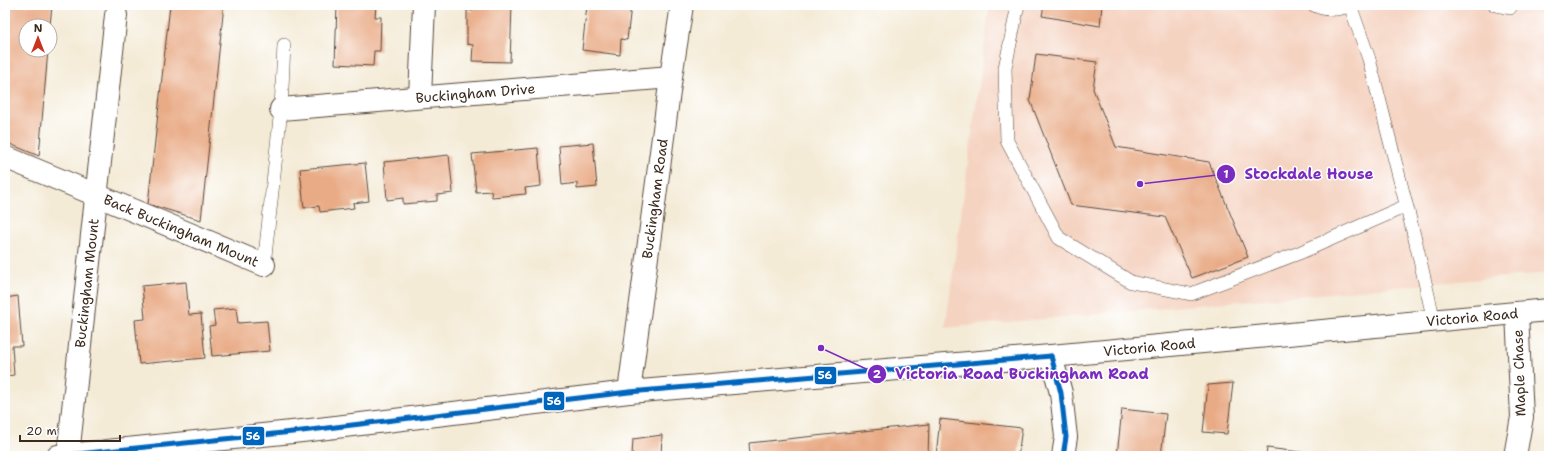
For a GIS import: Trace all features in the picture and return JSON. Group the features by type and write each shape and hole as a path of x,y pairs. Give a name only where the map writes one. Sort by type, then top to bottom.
{"street":[{"path":"420,97 424,5"},
{"name":"Buckingham Road","path":"629,392 670,77 682,5"},
{"name":"Buckingham Mount","path":"63,456 96,194 116,15"},
{"name":"Buckingham Drive","path":"281,109 670,77"},
{"name":"Back Buckingham Mount","path":"5,157 264,265"},
{"name":"Victoria Road","path":"63,456 302,431 629,392 1051,356 1549,310"},
{"name":"Maple Chase","path":"1514,456 1522,417 1517,313"},
{"path":"1051,356 1061,393 1066,437 1063,456"}],"lane":[{"path":"1018,5 1005,68 1007,141 1059,238 1131,282 1191,294 1299,253 1406,206"},
{"path":"1314,5 1329,10 1343,9 1350,5 1369,59 1434,321"},
{"path":"1495,5 1510,8"},
{"name":"Back Buckingham Mount","path":"264,265 281,109 284,45"}],"shaded area":[{"path":"990,5 1549,5 1549,273 945,328"}],"building":[{"path":"5,5 52,5 51,18 18,18 18,58 47,58 39,156 5,142"},
{"path":"170,5 224,5 201,220 148,204"},
{"path":"337,5 376,5 375,17 381,17 380,51 374,51 373,66 335,64"},
{"path":"473,5 512,5 510,62 472,61 473,45 467,44 467,10 473,11"},
{"path":"587,5 631,6 627,40 621,39 620,55 582,50"},
{"path":"1044,5 1102,5 1100,26 1042,16"},
{"path":"1036,54 1097,62 1093,89 1116,147 1209,162 1248,257 1192,278 1165,217 1071,205 1030,100"},
{"path":"593,143 597,187 577,189 577,183 562,185 559,146"},
{"path":"538,148 541,186 525,188 526,194 492,197 491,191 476,192 472,154"},
{"path":"449,155 453,193 437,195 437,201 403,204 403,198 387,200 384,162"},
{"path":"365,163 369,201 353,203 354,208 320,212 319,206 304,208 300,169"},
{"path":"186,282 189,315 201,314 205,358 139,364 135,320 145,319 142,286"},
{"path":"18,296 22,346 12,346 14,375 5,376 5,298"},
{"path":"236,308 238,323 267,321 270,351 212,356 209,326 215,325 213,310"},
{"path":"1233,383 1227,434 1203,432 1208,385"},
{"path":"1122,409 1166,414 1161,456 1117,456"},
{"path":"940,419 1022,428 1018,456 936,456"},
{"path":"929,424 928,456 750,456 749,443"},
{"path":"662,435 661,456 632,456 633,439"},
{"path":"1267,448 1324,455 1324,456 1266,456"},
{"path":"1238,452 1259,455 1259,456 1238,456"}],"transit line":[{"name":"56","path":"1051,356 1061,393 1066,437 1063,456"},
{"name":"56","path":"58,456 302,431 629,392 1051,356"}],"place":[{"name":"Stockdale House","path":"1140,184"},
{"name":"Victoria Road Buckingham Road","path":"821,348"}]}
